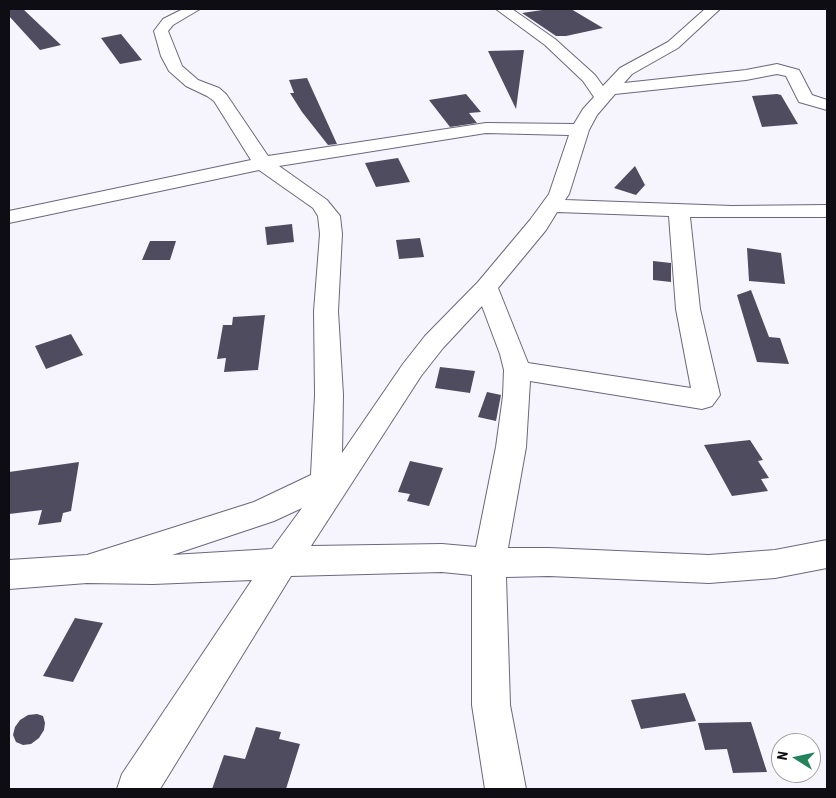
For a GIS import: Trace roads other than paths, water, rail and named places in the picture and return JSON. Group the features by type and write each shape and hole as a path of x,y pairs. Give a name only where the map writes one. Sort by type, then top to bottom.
{"street":[{"path":"193,9 168,22 161,31 175,68 184,77 220,98 263,163 320,204 329,216 331,234 326,311 329,395 336,475"},
{"path":"503,9 550,42 605,93"},
{"path":"137,789 336,475 434,342 486,287 551,206 559,194 580,130 589,112 626,71 674,45 713,9"},
{"path":"646,60 690,80"},
{"path":"605,93 777,69 793,73 805,98 827,105"},
{"path":"9,217 263,163 486,128 580,130"},
{"path":"551,206 679,210 827,211"},
{"path":"517,370 702,399 706,395 688,309 679,210"},
{"path":"486,287 513,354 517,370 517,396 511,447 490,562 491,706 506,789"},
{"path":"87,569 262,512 303,494 336,475"},
{"path":"9,574 87,569 153,570 370,558 442,558 490,562 548,562 709,568 825,563"}]}
